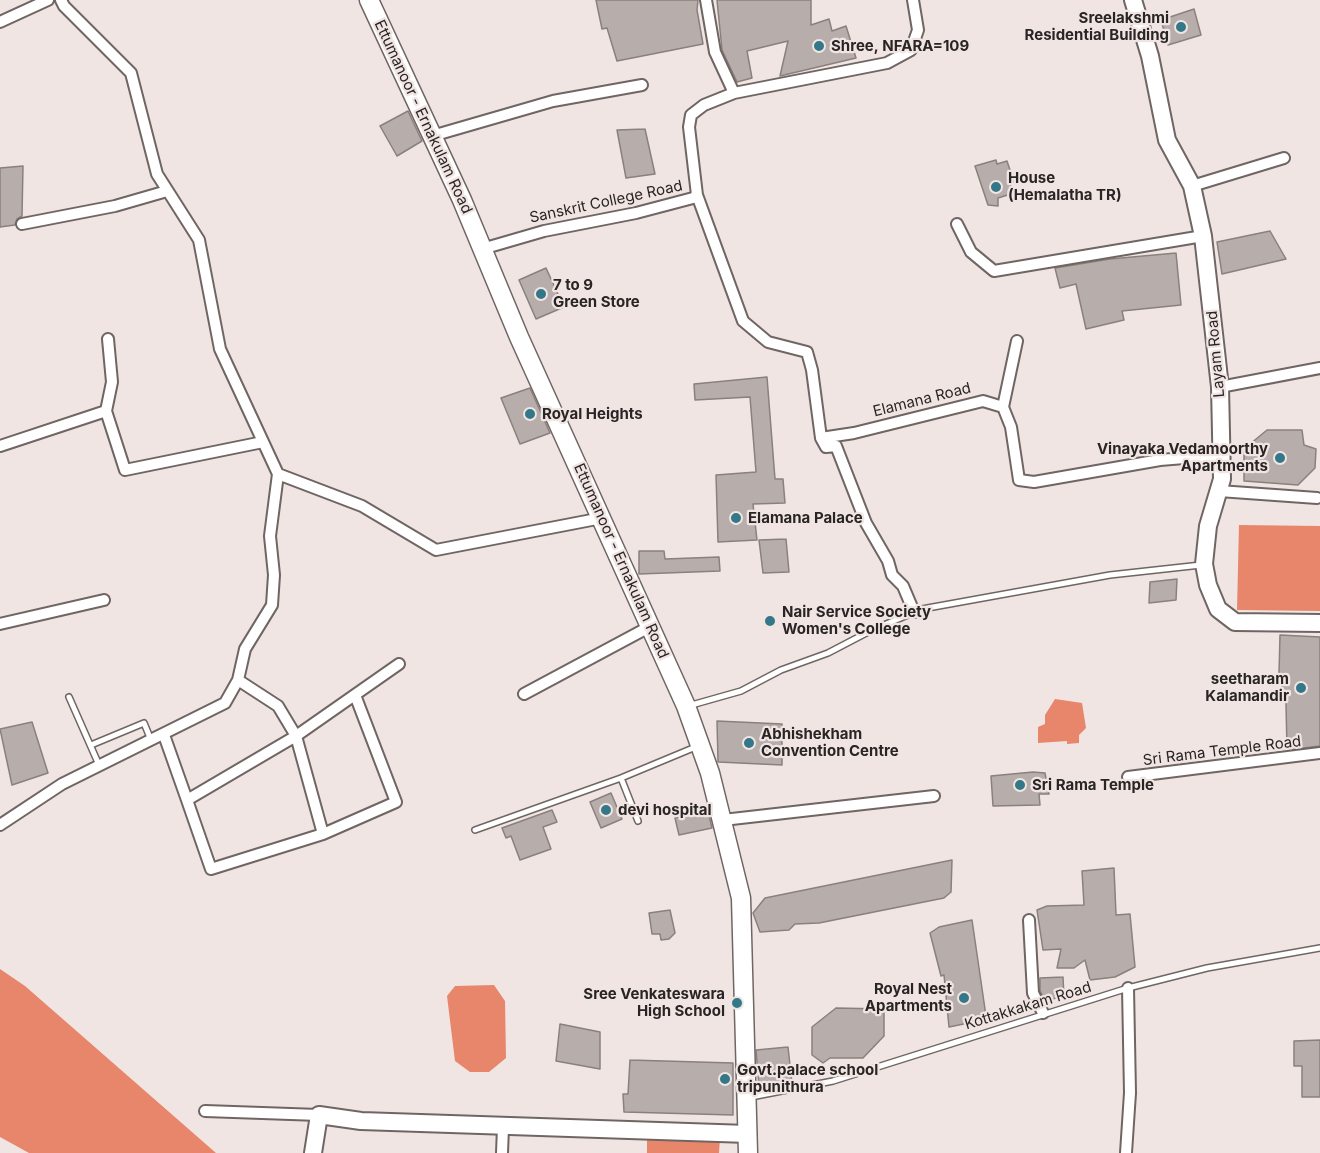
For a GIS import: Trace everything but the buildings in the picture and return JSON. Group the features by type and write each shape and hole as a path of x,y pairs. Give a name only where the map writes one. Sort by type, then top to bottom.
{"main road":[{"name":"Ettumanoor - Ernakulam Road","path":"369,0 432,136 519,338 602,518 614,551 651,626 686,706 710,773 723,820 742,910 748,1153"}],"street":[{"path":"0,22 48,0"},
{"path":"0,825 63,784 225,703 238,680 245,649 272,605 274,575 270,536 278,474 220,350 199,240 156,174 131,73 64,6 61,0"},
{"path":"706,0 715,52 734,93"},
{"name":"Sanskrit College Road","path":"482,249 512,238 636,213 697,195 689,127 691,115 704,105 734,93 887,63 911,50 918,30 913,0"},
{"name":"Layam Road","path":"1133,0 1150,56 1167,140 1192,186 1203,236 1220,387 1222,479 1208,526 1204,564 1208,585 1218,609 1235,622 1320,623"},
{"path":"432,136 553,101 642,85"},
{"path":"1192,186 1284,158"},
{"path":"22,224 115,206 166,191"},
{"path":"697,195 744,321 768,342 807,352 813,370 821,438 826,447 836,446 866,523 888,561 892,575 903,586 914,612"},
{"path":"957,224 971,252 994,271 1203,236"},
{"path":"108,339 112,382 106,411 125,470 263,442"},
{"path":"1017,342 1003,407 1011,427 1019,480 1034,482 1160,460 1221,455"},
{"path":"1220,387 1320,368"},
{"name":"Elamana Road","path":"821,438 854,433 982,401 1003,407"},
{"path":"0,446 106,411"},
{"path":"278,474 362,506 436,550 602,518"},
{"path":"1219,490 1317,498"},
{"path":"0,624 104,600"},
{"path":"524,694 651,626"},
{"path":"187,800 296,736 399,664"},
{"path":"238,680 278,706 296,736 323,834"},
{"path":"164,735 211,869 323,834 396,802 356,695"},
{"name":"Sri Rama Temple Road","path":"1128,777 1320,753"},
{"path":"723,820 934,796"},
{"path":"1029,920 1033,993 1043,1013"},
{"path":"1126,1153 1131,1093 1128,988"},
{"path":"205,1111 319,1115 362,1121 503,1127 748,1134"},
{"path":"313,1153 319,1115"},
{"path":"502,1153 503,1127"}],"lane":[{"path":"686,706 741,691 781,670 828,653 914,612 1110,575 1204,564"},
{"path":"69,697 100,766"},
{"path":"91,745 144,723 151,741"},
{"path":"476,830 621,778 699,745"},
{"path":"621,778 639,820"},
{"name":"Kottakkakam Road","path":"747,1098 833,1081 1128,988 1207,968 1320,948"}],"shaded area":[{"path":"1239,525 1320,526 1320,611 1237,610"},
{"path":"1055,699 1082,703 1086,728 1079,735 1079,743 1067,744 1067,741 1038,743 1038,727 1045,724 1045,715"},
{"path":"0,969 25,986 216,1153 29,1153 0,1137"},
{"path":"494,985 505,1001 506,1058 489,1072 470,1072 455,1061 447,996 455,986"},
{"path":"647,1138 720,1138 719,1153 647,1153"}],"place":[{"name":"Sreelakshmi Residential Building","path":"1181,27"},
{"name":"Shree, NFARA=109","path":"819,46"},
{"name":"House (Hemalatha TR)","path":"996,187"},
{"name":"7 to 9 Green Store","path":"541,294"},
{"name":"Royal Heights","path":"530,414"},
{"name":"Vinayaka Vedamoorthy Apartments","path":"1280,458"},
{"name":"Elamana Palace","path":"736,518"},
{"name":"Nair Service Society Women's College","path":"770,621"},
{"name":"seetharam Kalamandir","path":"1301,688"},
{"name":"Abhishekham Convention Centre","path":"749,743"},
{"name":"Sri Rama Temple","path":"1020,785"},
{"name":"devi hospital","path":"606,810"},
{"name":"Royal Nest Apartments","path":"964,998"},
{"name":"Sree Venkateswara High School","path":"737,1003"},
{"name":"Govt.palace school tripunithura","path":"725,1079"}]}
